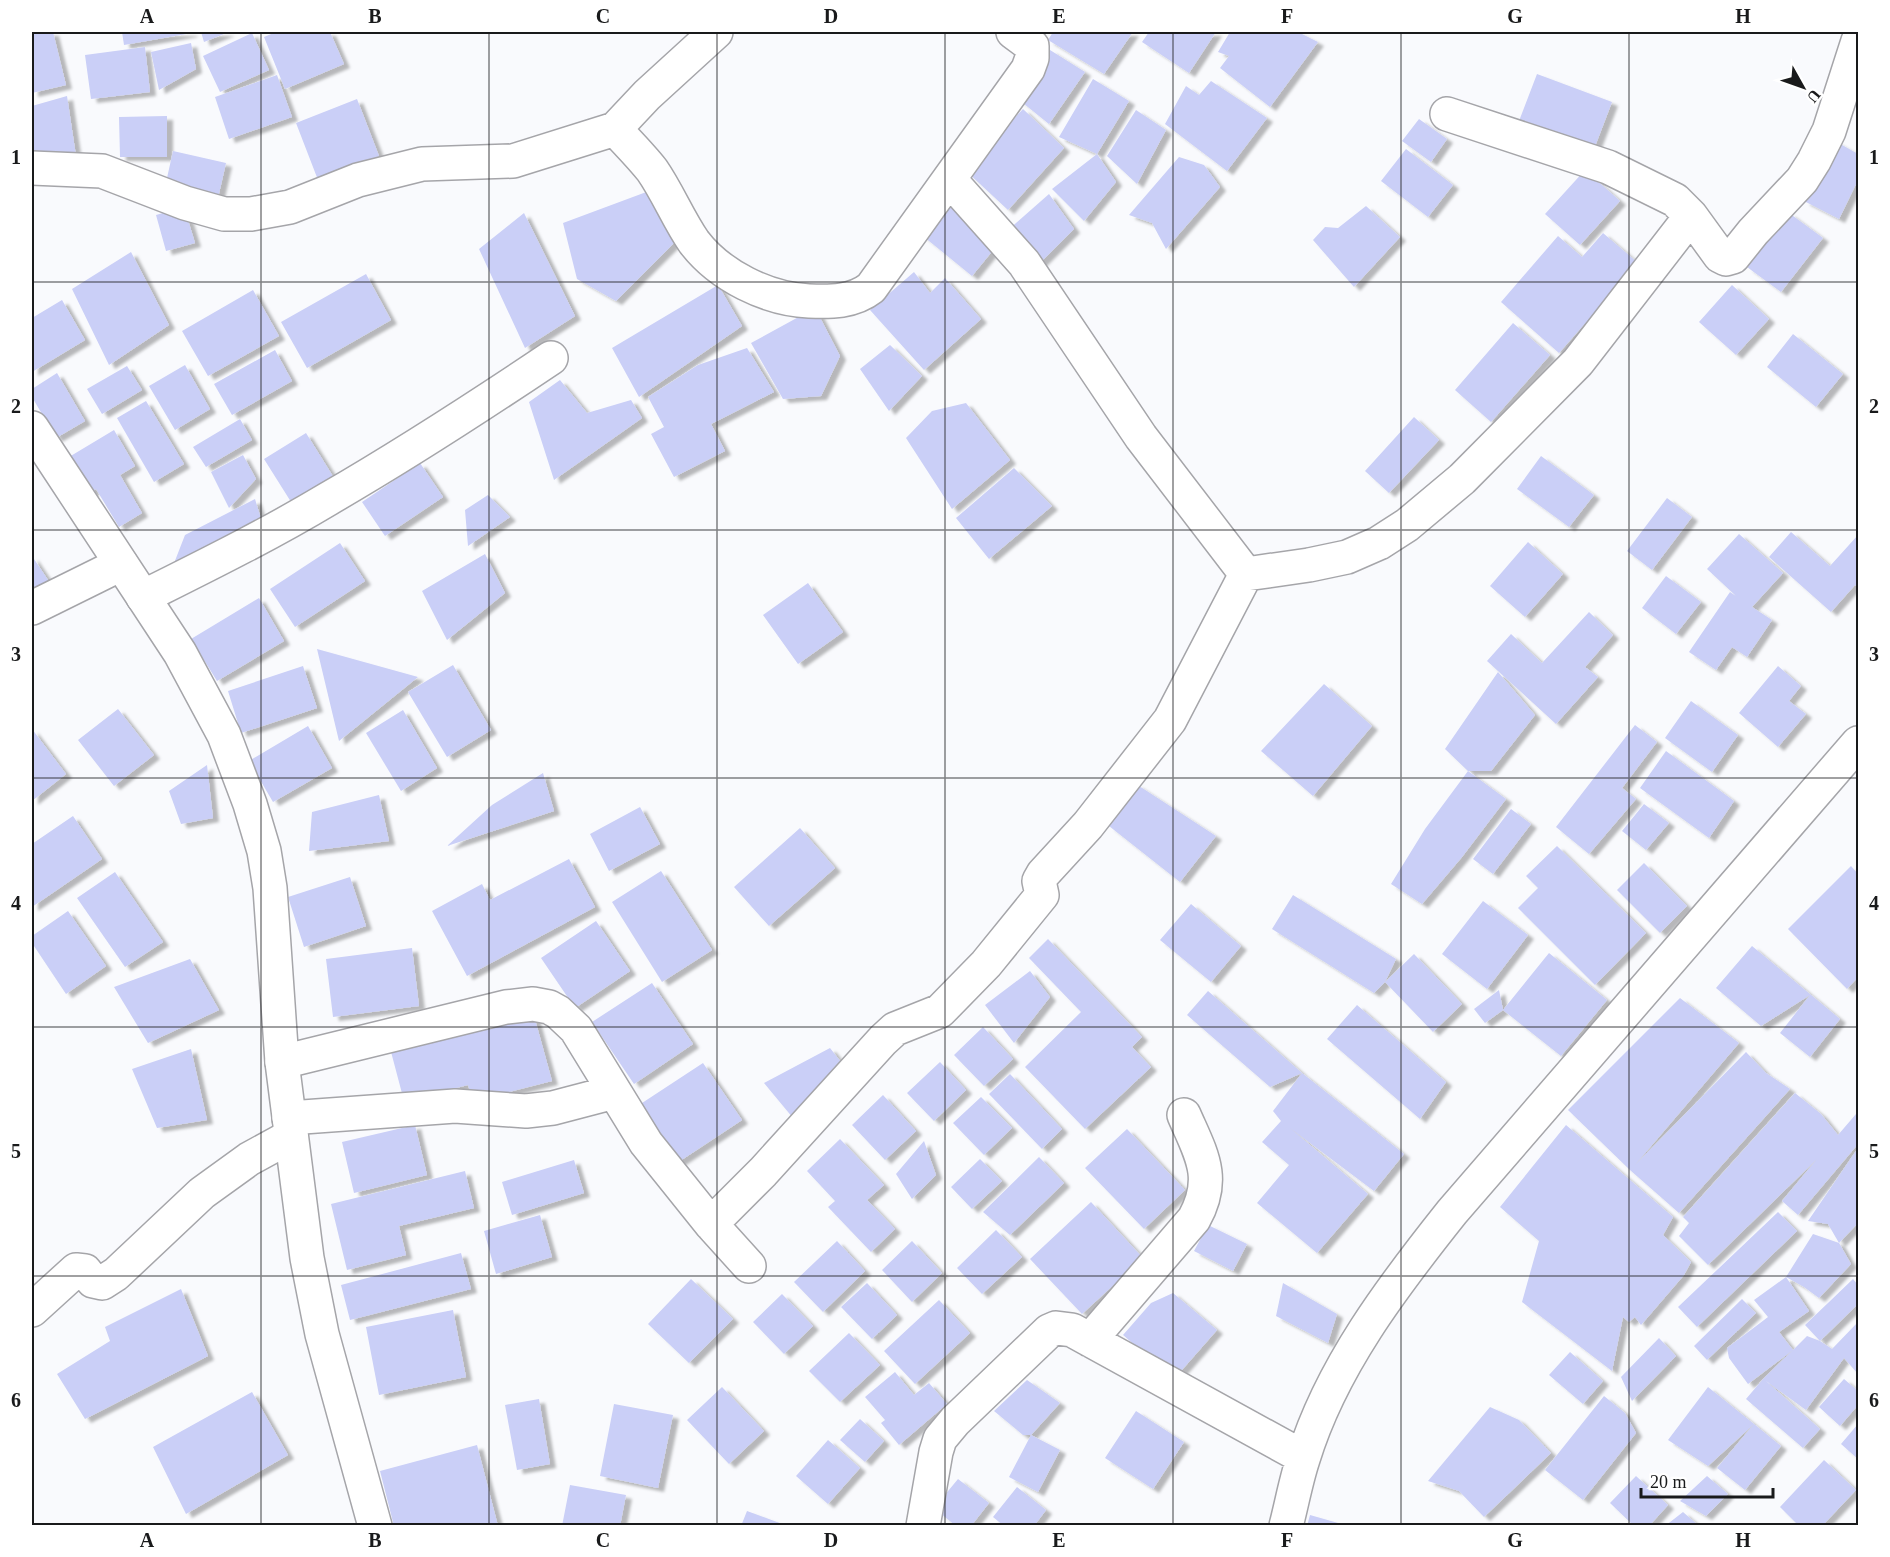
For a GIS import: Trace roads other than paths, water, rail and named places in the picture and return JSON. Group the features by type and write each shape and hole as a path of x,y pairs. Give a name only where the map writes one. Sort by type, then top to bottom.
{"street":[{"path":"32,168 102,171 210,211 224,214 251,214 290,207 358,180 422,164 513,160 615,129 647,95 716,32"},
{"path":"615,129 652,171 696,243 727,272 750,285 773,294 800,300 828,302 847,300 871,288 1028,69 1032,58 1032,46 1013,32"},
{"path":"1447,114 1608,167 1675,200 1691,216 1720,256 1726,259 1733,257 1753,232 1796,187 1814,161 1829,131 1858,41"},
{"path":"950,180 1024,263 1141,437 1246,574"},
{"path":"1246,574 1347,557 1379,543 1407,525 1462,479 1578,362 1691,216"},
{"path":"143,597 328,500 457,421 551,358"},
{"path":"32,428 180,653 224,735 250,804 264,851 270,888 282,1062 307,1258 322,1334 375,1526"},
{"path":"32,608 121,564"},
{"path":"711,1224 763,1172 883,1040 895,1029 940,1011 986,964 1042,895 1039,881 1043,874 1088,825 1170,720 1246,574"},
{"path":"1286,1526 1303,1457 1325,1402 1346,1362 1400,1277 1452,1212 1858,742"},
{"path":"282,1062 506,1007 533,1004 549,1007 558,1012 576,1029 646,1143 711,1224 749,1266"},
{"path":"32,1310 76,1270 85,1271 93,1281 102,1283 116,1274 202,1193 290,1127 455,1106 534,1111 614,1092"},
{"path":"1090,1340 1194,1219 1203,1203 1206,1185 1205,1164 1184,1115"},
{"path":"924,1526 940,1439 1049,1331 1056,1328 1065,1328 1090,1340 1303,1457"}]}
